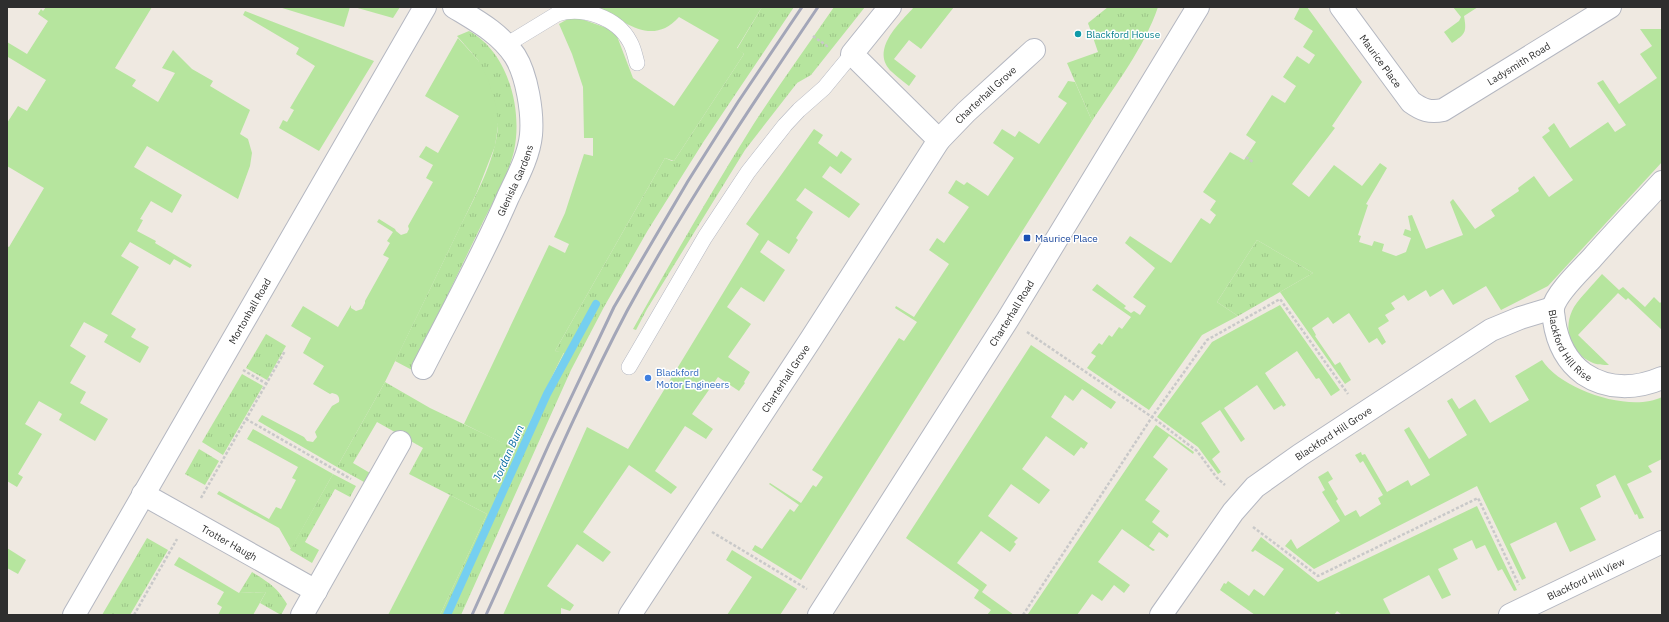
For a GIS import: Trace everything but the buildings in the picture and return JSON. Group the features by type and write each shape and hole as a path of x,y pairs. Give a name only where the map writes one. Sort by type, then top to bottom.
{"street":[{"name":"Mortonhall Road","path":"74,615 425,7"},
{"name":"Glenisla Gardens","path":"423,368 500,216 520,171 531,136 530,111 525,81 520,65 506,44 485,26 454,7"},
{"path":"890,7 852,54 939,140"},
{"path":"1182,34 1183,7"},
{"name":"Charterhall Road","path":"823,608 1008,319 1198,7"},
{"name":"Maurice Place","path":"1340,7 1411,102 1425,111"},
{"name":"Ladysmith Road","path":"1425,111 1433,112 1443,110 1610,7"},
{"name":"Charterhall Grove","path":"630,615 939,140 966,112 1034,50"},
{"name":"Blackford Hill Rise","path":"1662,182 1568,284 1553,308 1555,324 1562,349 1571,363 1589,377 1602,383 1620,386 1642,385 1662,378"},
{"name":"Blackford Hill Grove","path":"1161,615 1238,505 1255,487 1269,476 1491,330 1520,318 1553,308"},
{"path":"302,615 400,442"},
{"name":"Trotter Haugh","path":"144,494 188,520 316,590"},
{"name":"Blackford Hill View","path":"1510,615 1662,542"}],"lane":[{"path":"506,44 557,14 566,11 578,11 597,15 617,26 630,42 637,63"},
{"path":"629,367 673,289 736,189 785,125 799,110 824,88 852,54"}],"path":[{"path":"813,36 827,46"},
{"path":"1246,157 1254,162"},
{"path":"1023,615 1152,417 1207,340 1280,299 1362,414"},
{"path":"1008,319 1152,417 1197,451 1238,505 1318,576 1478,498 1529,605"},
{"path":"134,615 286,351"},
{"path":"246,420 373,491"},
{"path":"692,520 823,608"}],"green space":[{"path":"46,7 152,7 115,68 136,80 132,86 158,102 175,73 162,68 173,50 192,69 213,81 210,86 250,110 240,134 248,139 252,153 250,166 238,199 147,146 134,167 182,195 172,213 151,201 140,219 143,220 137,231 156,241 155,243 192,265 190,268 174,259 170,265 130,242 121,256 139,267 111,314 136,329 131,337 149,347 140,363 104,342 108,335 84,322 70,346 86,356 70,383 86,392 80,403 108,419 95,441 59,420 62,414 39,401 25,424 42,434 18,474 23,477 17,487 7,481 7,246 9,247 44,188 7,166 7,123 18,106 27,111 46,80 8,57 7,58 7,42 27,54 48,21 38,14 41,9 43,11"},
{"path":"279,7 350,7 344,27"},
{"path":"354,7 400,7 393,18"},
{"path":"598,7 762,7 737,48 744,54 674,161 665,158 555,351 564,352 516,450 464,424 549,245 565,253 569,244 554,237 565,213 584,154 593,156 593,138 584,138 583,87 572,54 559,24 573,16 615,31 633,78 674,106 719,40 679,17 669,26 659,30 649,31 628,25"},
{"path":"762,7 794,7 704,141 648,230 604,307 571,370 461,615 440,615 487,514 409,474 423,448 377,422 353,463 370,473 364,482 337,467 385,382 430,408 516,449 564,353 555,351 665,158 674,161 744,54 737,49"},
{"path":"834,7 865,7 811,75 797,83 745,150 647,309 636,330 633,329 722,175 753,125"},
{"path":"914,7 954,7 921,49 909,40 894,59 916,76 909,86 892,72 886,64 884,55 885,46 889,37"},
{"path":"1108,7 1158,7 1137,51 1092,121 1067,63 1098,52 1088,23"},
{"path":"1300,7 1307,7 1362,82 1332,126 1335,128 1292,184 1309,197 1334,165 1362,186 1380,163 1387,168 1366,204 1368,205 1358,235 1361,236 1359,242 1372,246 1374,241 1384,244 1382,251 1396,256 1406,252 1411,238 1403,235 1405,229 1411,231 1408,216 1412,215 1426,249 1463,235 1450,202 1453,199 1475,229 1495,216 1491,210 1519,191 1518,188 1534,176 1549,197 1573,180 1542,137 1550,131 1548,128 1554,123 1570,148 1608,122 1615,132 1626,125 1597,83 1603,80 1619,104 1657,78 1640,54 1652,46 1640,29 1662,29 1662,162 1548,286 1501,310 1486,286 1453,305 1443,289 1430,297 1426,290 1408,301 1404,295 1391,303 1395,309 1385,315 1389,321 1378,328 1386,342 1382,345 1377,338 1369,343 1349,313 1333,324 1328,317 1312,328 1316,335 1315,336 1335,365 1340,362 1351,380 1345,384 1280,292 1313,273 1257,240 1217,302 1238,316 1202,335 1149,410 1087,368 1096,356 1091,353 1099,343 1102,345 1109,335 1112,337 1119,327 1122,329 1131,317 1092,290 1097,284 1126,306 1124,308 1131,313 1134,311 1140,315 1146,306 1133,297 1155,268 1125,243 1130,236 1171,263 1201,218 1210,224 1216,215 1210,210 1216,201 1203,192 1230,152 1244,160 1256,142 1246,135 1272,95 1285,103 1296,86 1283,77 1297,56 1309,64 1315,55 1303,47 1313,31 1294,19"},
{"path":"1453,7 1478,7 1464,16 1465,30 1460,37 1452,43 1444,32 1459,21 1461,17"},
{"path":"245,11 374,61 319,151 279,128 283,120 287,122 294,110 290,108 315,66 296,54 299,48 243,15"},
{"path":"469,31 482,40 494,53 503,67 510,83 516,117 514,151 504,180 412,370 395,361 483,180 496,140 498,126 478,60 457,36"},
{"path":"458,38 478,60 488,79 496,106 498,126 495,146 477,192 385,382 337,467 258,421 262,415 304,437 307,441 313,442 317,437 315,432 332,406 339,402 339,397 337,395 334,393 330,394 313,384 324,366 303,353 311,338 291,326 303,306 338,327 351,305 351,308 356,311 362,309 389,258 383,255 390,243 387,241 393,232 377,222 379,219 395,229 401,235 407,233 409,229 408,226 433,182 426,178 433,165 419,157 426,146 438,153 459,116 425,96"},
{"path":"1068,81 1075,82 1092,121 801,580 752,550 755,545 762,549 790,509 794,512 799,505 769,484 770,483 801,503 813,485 816,487 823,477 812,470 899,338 904,341 917,322 895,308 896,306 914,317 949,264 929,250 937,238 944,243 969,207 948,193 956,180 964,185 967,182 988,196 1014,158 993,143 1002,129 1015,137 1019,131 1039,144 1067,103 1058,97"},
{"path":"814,129 823,135 818,143 837,157 841,151 852,159 841,174 830,166 822,177 860,204 849,218 805,188 796,200 813,212 796,238 798,240 789,254 768,240 760,252 785,270 764,302 741,287 727,307 751,324 728,357 750,372 744,382 745,383 739,391 718,377 692,414 713,429 706,439 685,426 655,471 677,487 671,494 629,465 583,532 611,552 603,562 577,544 547,586 574,605 570,611 561,608 561,615 503,615 587,427 628,449 759,234 746,224"},
{"path":"1257,240 1313,273 1238,316 1217,302"},
{"path":"1602,274 1619,290 1623,287 1645,307 1654,297 1660,303 1662,301 1662,330 1628,298 1626,300 1618,293 1578,335 1609,365 1595,364 1584,358 1573,346 1569,331 1570,315 1574,307 1580,298"},
{"path":"1280,305 1340,390 1331,396 1319,378 1316,379 1297,351 1265,373 1286,405 1283,407 1282,405 1274,410 1257,385 1224,408 1245,439 1241,442 1220,410 1201,423 1220,452 1212,459 1221,472 1218,474 1198,447 1157,417 1212,342"},
{"path":"266,334 286,346 267,380 246,368"},
{"path":"1031,345 1116,402 1111,409 1082,389 1073,401 1065,395 1051,417 1088,443 1084,449 1081,447 1074,456 1046,436 1022,469 1050,490 1039,504 1011,484 988,516 1018,538 1014,542 1016,544 1010,552 981,531 957,563 987,585 982,592 1014,615 987,615 991,610 974,598 979,590 906,538"},
{"path":"1542,360 1551,371 1564,381 1597,396 1632,402 1648,401 1662,397 1662,459 1648,466 1652,472 1627,484 1644,518 1639,519 1637,514 1635,515 1615,475 1596,485 1601,497 1580,508 1596,540 1570,552 1556,522 1510,544 1526,578 1522,580 1477,486 1314,569 1285,546 1291,539 1297,549 1340,521 1322,492 1325,490 1318,477 1328,471 1333,479 1328,482 1338,499 1336,501 1345,516 1356,510 1360,517 1381,504 1378,498 1383,495 1363,461 1360,463 1355,455 1361,452 1362,455 1365,454 1387,492 1408,480 1411,486 1430,475 1404,430 1409,427 1429,459 1467,435 1447,401 1452,398 1459,409 1475,399 1490,423 1529,400 1515,376"},
{"path":"242,374 263,386 223,455 202,442"},
{"path":"1156,425 1194,452 1193,454 1169,436 1153,457 1168,469 1145,500 1160,511 1152,522 1169,535 1167,538 1159,532 1149,546 1155,550 1153,551 1122,529 1098,562 1130,585 1124,593 1114,585 1102,601 1092,594 1077,615 1028,614"},
{"path":"253,429 333,474 291,549 279,528 217,494 219,491 269,519 276,507 281,509 296,480 292,478 298,467 247,439"},
{"path":"199,449 219,461 205,485 185,474"},
{"path":"333,474 356,486 350,497 335,489 305,542 319,550 312,563 290,550"},
{"path":"450,495 487,514 440,615 388,615"},
{"path":"1477,506 1517,590 1514,591 1502,569 1498,571 1485,545 1476,549 1472,540 1453,549 1458,559 1438,569 1451,595 1442,599 1429,575 1383,599 1391,615 1342,615 1337,611 1334,615 1255,615 1220,590 1224,583 1226,584 1228,581 1249,596 1254,589 1264,596 1284,569 1255,550 1253,552 1251,551 1261,537 1318,582"},
{"path":"147,538 168,550 130,615 102,615"},
{"path":"7,548 26,560 18,574 7,568"},
{"path":"732,550 797,589 780,615 727,615 752,577 726,560"},
{"path":"179,557 239,593 266,592 253,615 218,615 222,607 217,604 224,592 174,565"},
{"path":"252,572 272,585 280,593 287,604 281,615 260,603 266,592 239,593"}],"waterway":[{"name":"Jordan Burn","path":"447,615 547,394 596,304"}],"railway":[{"path":"472,615 549,444 614,307 688,181 738,102 802,7"},
{"path":"486,615 572,424 627,311 671,233 743,119 818,7"}],"place":[{"name":"Blackford House","path":"1078,34"},
{"name":"Maurice Place","path":"1027,238"},
{"name":"Blackford Motor Engineers","path":"648,378"}]}
